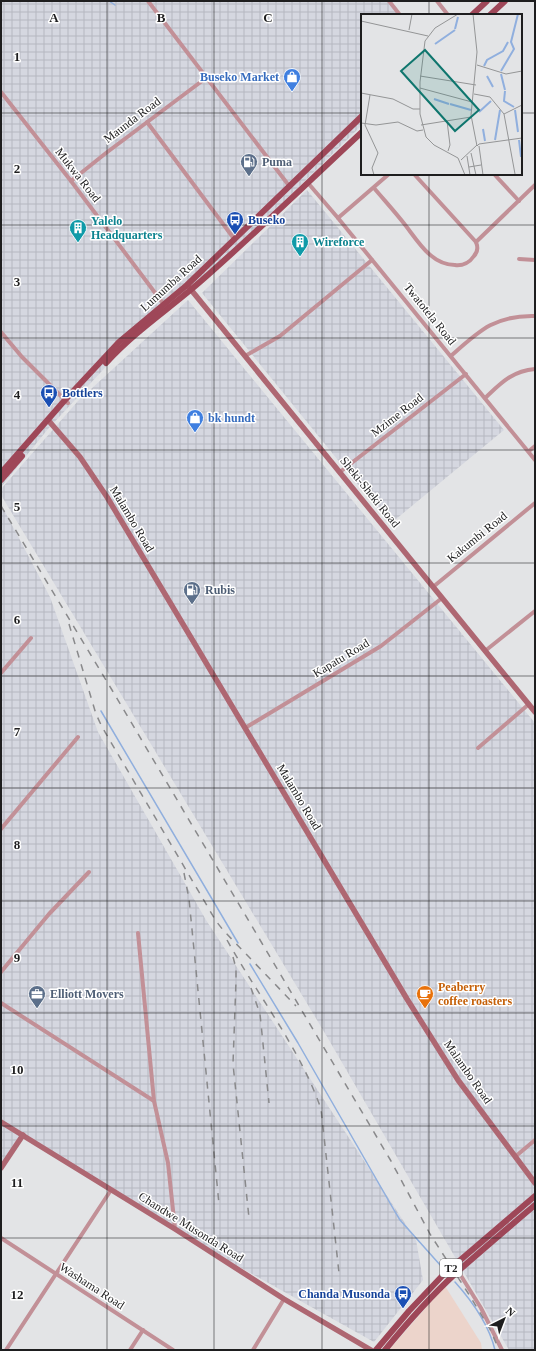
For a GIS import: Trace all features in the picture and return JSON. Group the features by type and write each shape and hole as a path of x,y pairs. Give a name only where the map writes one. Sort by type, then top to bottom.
{"main road":[{"path":"473,14 487,1"},
{"path":"491,14 505,1"},
{"name":"Lumumba Road","path":"189,287 361,117"},
{"name":"Lumumba Road","path":"1,473 67,402 123,346 308,183 361,133"},
{"name":"Lumumba Road","path":"1,480 49,421"},
{"name":"T2","path":"376,1350 409,1311 444,1274 535,1196"},
{"name":"T2","path":"385,1350 419,1310 458,1271 535,1205"}],"street":[{"path":"148,1 290,187"},
{"path":"389,1 399,14"},
{"path":"437,1 447,14"},
{"name":"Maunda Road","path":"71,181 146,122 206,78"},
{"name":"Mukwa Road","path":"1,92 71,181 166,307"},
{"path":"146,122 235,240"},
{"path":"338,218 388,175"},
{"path":"374,188 422,247 435,259 449,265 463,264 469,261 476,254 478,246 476,242 415,175"},
{"path":"495,175 519,201"},
{"name":"Twatotela Road","path":"308,183 535,460"},
{"path":"476,242 535,185"},
{"path":"519,259 535,260"},
{"path":"245,356 280,336 372,260"},
{"name":"Sheki-Sheki Road","path":"189,287 535,712"},
{"path":"451,356 473,337 495,323 507,318 535,316"},
{"path":"1,332 22,357 67,402"},
{"path":"485,398 502,383 519,372 535,369"},
{"name":"Mzime Road","path":"340,472 466,374"},
{"name":"Malambo Road","path":"49,421 80,457 107,497 407,999 458,1080 535,1183"},
{"path":"529,452 535,446"},
{"name":"Kakumbi Road","path":"433,587 535,503"},
{"name":"Kapatu Road","path":"245,728 381,646 442,598"},
{"path":"485,651 535,611"},
{"path":"1,673 31,638"},
{"path":"478,748 529,704"},
{"path":"1,829 78,737"},
{"path":"1,972 49,914 89,872"},
{"path":"138,934 154,1101 168,1163 175,1229"},
{"path":"1,1003 154,1101"},
{"name":"Chandwe Musonda Road","path":"1,1122 175,1229 284,1299 371,1350"},
{"path":"1,1168 22,1135"},
{"path":"516,1156 535,1140"},
{"path":"6,1350 111,1190"},
{"name":"Washama Road","path":"1,1238 173,1350"},
{"path":"458,1271 481,1308 502,1350"},
{"path":"253,1350 284,1299"},
{"path":"130,1350 143,1330"}],"shaded area":[{"path":"1,1 387,1 397,14 361,14 361,126 222,262 127,344 48,429 1,487"},
{"path":"307,190 504,430 390,524 202,293"},
{"path":"188,300 535,723 535,1350 509,1350 326,1035 1,495 1,489 78,401"},
{"path":"3,508 50,597 98,732 206,920 416,1240 423,1280 374,1342 175,1231 22,1136 1,1166 1,510"},
{"path":"445,1286 481,1343 482,1350 389,1350"}],"waterway":[{"path":"109,1 115,5"},
{"path":"101,711 238,943"},
{"path":"250,964 298,1043 400,1220 441,1266"},
{"path":"455,1282 468,1297 479,1314 489,1332 495,1350"}],"railway":[{"path":"1,506 112,690 391,1161 430,1234 490,1329 499,1350"},
{"path":"69,624 96,714 102,727 216,921 296,1006"},
{"path":"184,873 189,899 219,1204"},
{"path":"227,940 290,1043 302,1065 321,1109 339,1273"},
{"path":"233,957 236,968 233,1064 249,1218"},
{"path":"251,988 260,1014 269,1103"}],"place":[{"name":"Buseko Market","path":"292,92"},
{"name":"Puma","path":"249,177"},
{"name":"Buseko","path":"235,235"},
{"name":"Yalelo Headquarters","path":"78,243"},
{"name":"Wireforce","path":"300,257"},
{"name":"Bottlers","path":"49,408"},
{"name":"bk hundt","path":"195,433"},
{"name":"Rubis","path":"192,605"},
{"name":"Elliott Movers","path":"37,1009"},
{"name":"Peaberry coffee roasters","path":"425,1009"},
{"name":"Chanda Musonda","path":"403,1309"}]}
